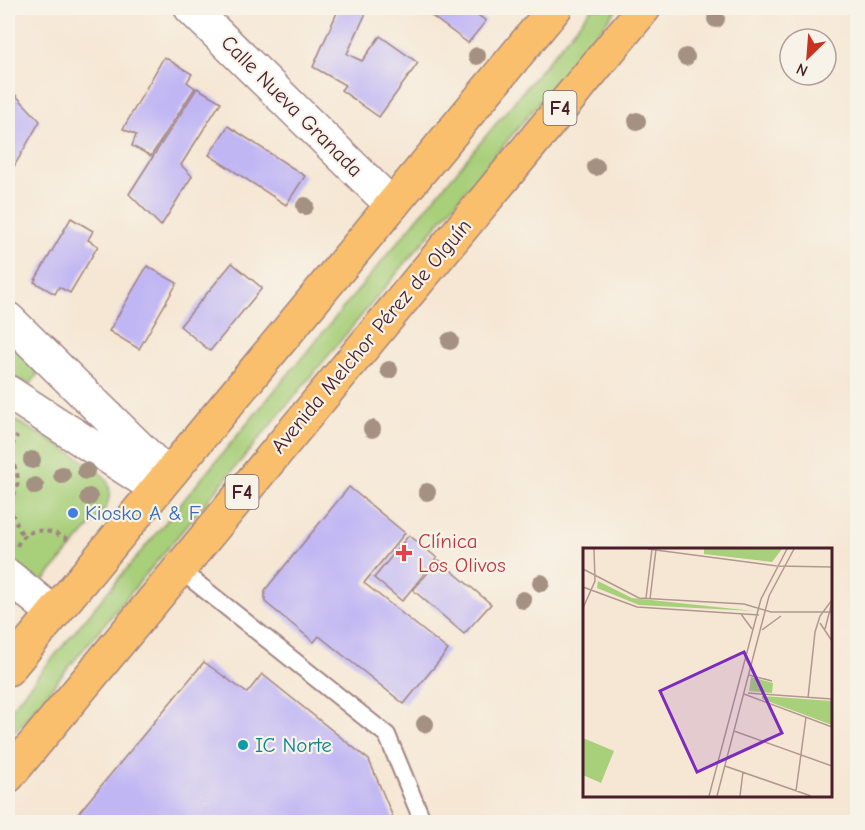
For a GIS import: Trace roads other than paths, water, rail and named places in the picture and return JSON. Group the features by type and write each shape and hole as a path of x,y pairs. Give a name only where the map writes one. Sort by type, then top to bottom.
{"highway":[{"path":"8,669 555,8"},
{"name":"Avenida Melchor Pérez de Olguín","path":"8,776 644,8"}],"street":[{"name":"Calle Nueva Granada","path":"191,8 392,205"},
{"path":"8,320 162,482"},
{"path":"16,397 39,398 49,386 52,365"},
{"path":"16,397 162,482"},
{"path":"10,578 54,612"}],"lane":[{"path":"179,569 387,735 423,822"}],"place":[{"name":"Kiosko A & F","path":"73,513"},
{"name":"Clínica Los Olivos","path":"404,553"},
{"name":"IC Norte","path":"243,745"}]}
